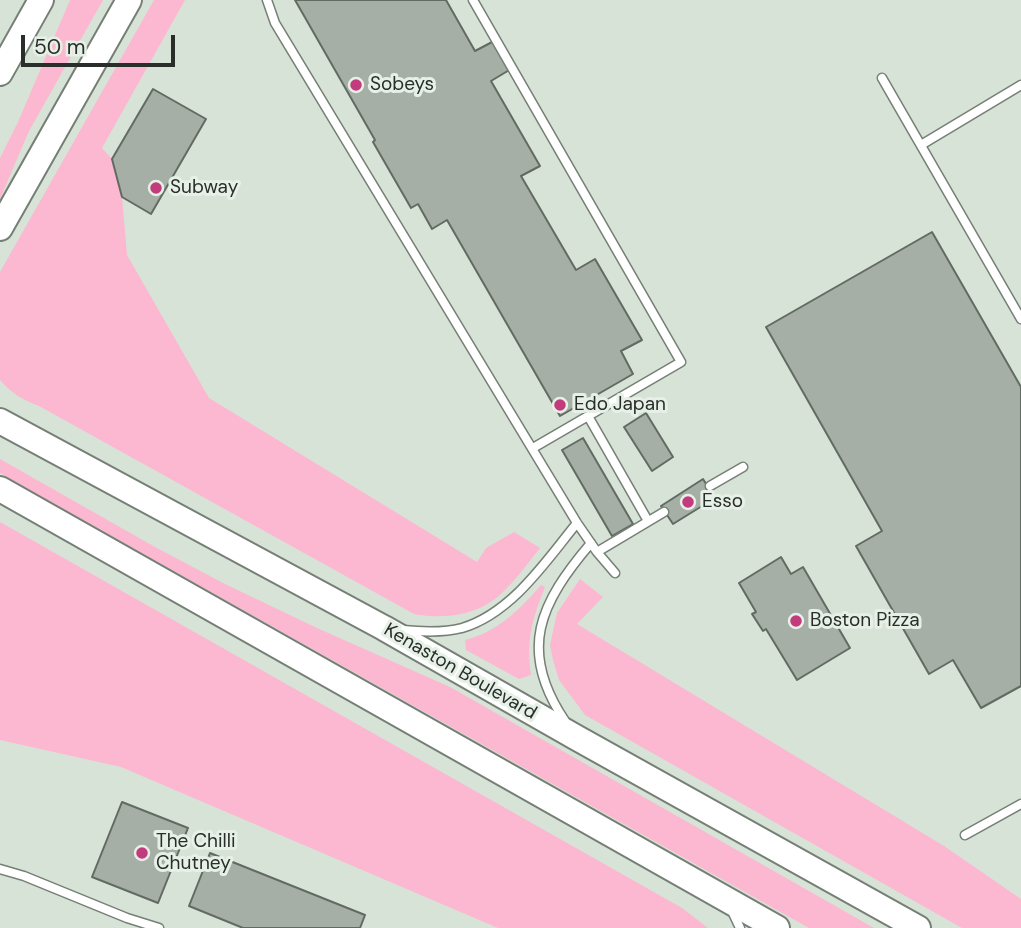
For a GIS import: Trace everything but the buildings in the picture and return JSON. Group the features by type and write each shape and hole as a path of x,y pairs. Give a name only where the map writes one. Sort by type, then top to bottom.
{"main road":[{"path":"0,73 41,0"},
{"path":"0,228 129,0"},
{"path":"0,407 10,427"},
{"name":"Kenaston Boulevard","path":"10,427 384,628 918,928"},
{"path":"0,489 777,928"}],"lane":[{"path":"267,0 275,23 577,523 615,573"},
{"path":"473,0 681,362 533,448"},
{"path":"881,78 1021,319"},
{"path":"921,145 1021,85"},
{"path":"588,416 648,521"},
{"path":"710,486 743,467"},
{"path":"597,552 664,512"},
{"path":"384,628 441,632 480,621 518,592 577,523"},
{"path":"576,738 549,694 539,664 538,651 542,622 553,596 570,567 591,543"},
{"path":"965,835 1021,804"},
{"path":"0,869 159,928"},
{"path":"727,900 740,928"}],"shaded area":[{"path":"70,0 103,0 29,131 0,199 0,158"},
{"path":"154,0 185,0 102,148 112,159 122,197 127,255 209,398 477,562 486,548 514,532 540,548 506,589 482,607 449,616 414,614 23,399 0,380 0,272"},
{"path":"0,459 225,584 450,687 874,928 809,928 17,483 0,473"},
{"path":"0,522 682,908 708,928 498,928 121,767 0,740"},
{"path":"580,579 603,597 577,624 944,846 1021,899 1021,928 962,928 585,715 559,680 550,645 557,613"},
{"path":"541,585 545,587 530,640 531,675 519,679 466,650 465,640 498,625"}],"place":[{"name":"Sobeys","path":"356,85"},
{"name":"Subway","path":"156,188"},
{"name":"Edo Japan","path":"560,405"},
{"name":"Esso","path":"688,502"},
{"name":"Boston Pizza","path":"796,621"},
{"name":"The Chilli Chutney","path":"142,853"}]}
